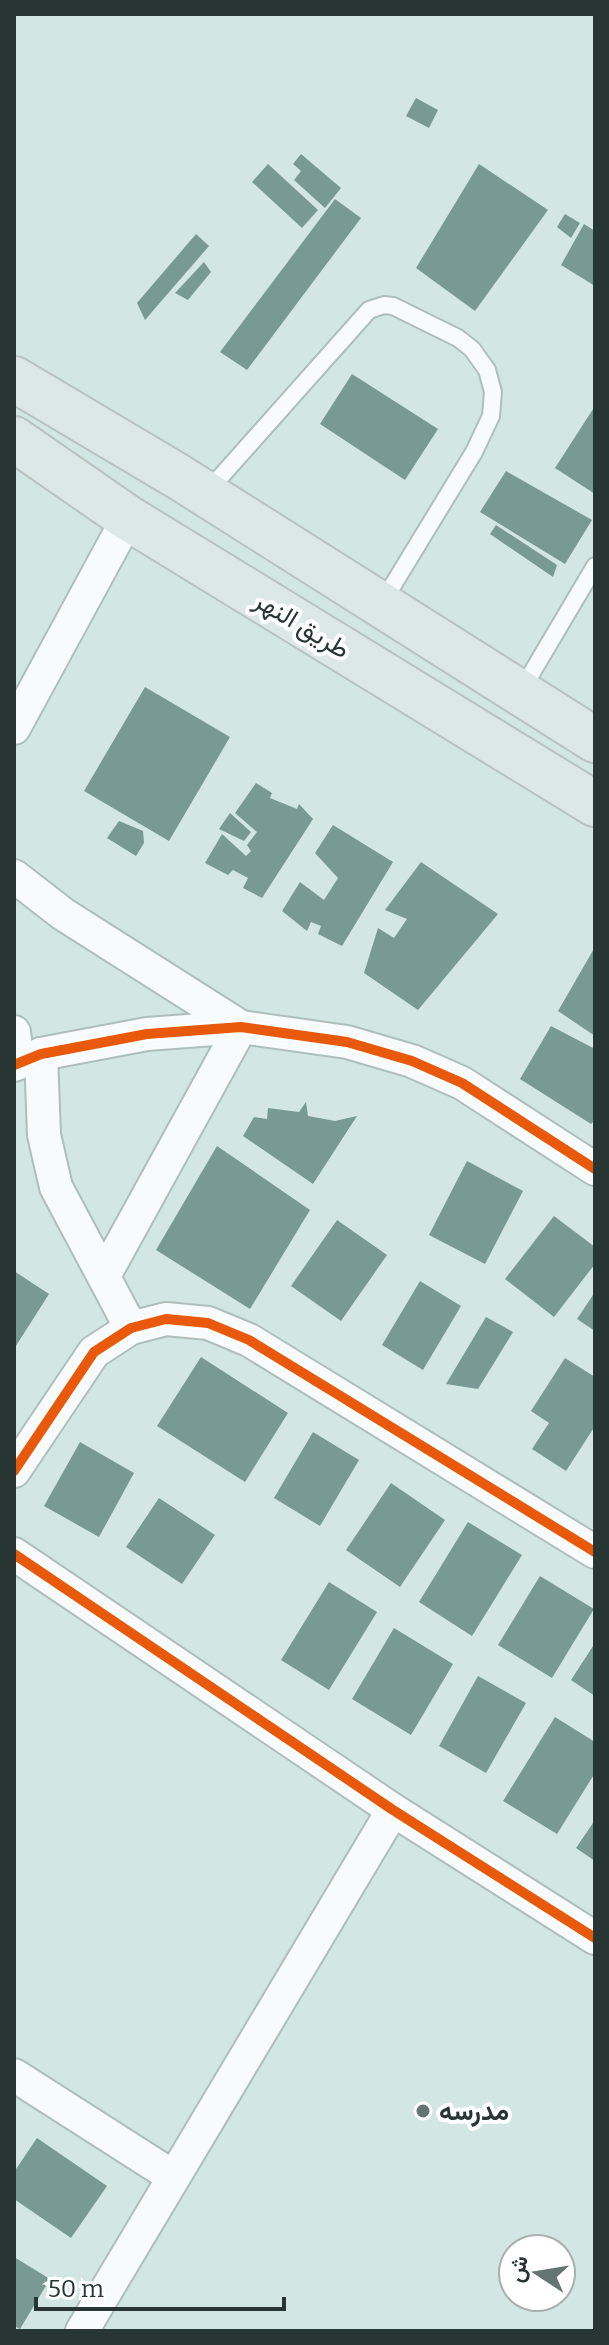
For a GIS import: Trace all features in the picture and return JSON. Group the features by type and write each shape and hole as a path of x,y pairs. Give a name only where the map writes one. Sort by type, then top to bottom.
{"main road":[{"path":"14,379 205,493 595,740"},
{"name":"طريق النهر","path":"14,439 128,518 595,804"}],"street":[{"path":"14,728 128,518"},
{"path":"14,876 63,914 241,1027"},
{"path":"104,1276 241,1027"},
{"path":"131,1328 56,1187 22,1053 147,1034 241,1027 347,1042 412,1061 462,1083 595,1169"},
{"path":"14,1471 94,1352 131,1328 166,1319 208,1323 249,1340 595,1552"},
{"path":"14,1554 393,1810 595,1938"},
{"path":"82,2331 393,1810"},
{"path":"14,2075 172,2176"}],"lane":[{"path":"205,493 369,310 384,305 393,306 458,338 472,349 487,370 493,392 491,416 474,452 382,604"},
{"path":"520,692 595,566"}],"building":[{"path":"416,98 438,110 429,128 406,116"},
{"path":"301,154 341,188 325,208 294,180 301,171 293,164"},
{"path":"268,164 318,210 302,228 252,182"},
{"path":"479,164 548,210 475,311 416,268"},
{"path":"335,199 361,218 247,370 220,352"},
{"path":"565,214 580,223 571,238 557,227"},
{"path":"584,224 595,231 595,286 561,265"},
{"path":"196,234 209,246 145,320 137,303"},
{"path":"204,262 211,272 188,300 175,293"},
{"path":"352,374 438,429 405,480 320,424"},
{"path":"595,406 595,494 555,468"},
{"path":"506,471 592,520 565,564 480,512"},
{"path":"496,525 557,565 553,577 490,534"},
{"path":"145,687 230,737 169,841 84,791"},
{"path":"256,783 272,793 270,798 297,809 299,804 313,819 262,898 243,888 248,878 233,870 228,875 205,863 222,834 246,856 251,851 247,845 257,832 235,813"},
{"path":"230,813 251,832 244,841 219,829"},
{"path":"119,821 143,831 144,843 136,856 107,838"},
{"path":"333,825 393,862 342,946 318,934 321,926 311,922 307,931 282,911 300,882 324,900 338,878 315,853"},
{"path":"421,862 498,914 418,1010 364,973 378,928 394,938 407,919 385,910"},
{"path":"595,947 595,1036 558,1011"},
{"path":"551,1026 595,1049 595,1120 591,1124 520,1079"},
{"path":"306,1102 308,1116 335,1121 357,1116 313,1184 243,1136 254,1117 267,1119 268,1108 299,1112"},
{"path":"217,1146 310,1210 250,1309 156,1250"},
{"path":"467,1161 523,1191 485,1264 429,1235"},
{"path":"554,1216 595,1247 595,1264 554,1317 505,1279"},
{"path":"337,1220 387,1255 341,1321 291,1286"},
{"path":"14,1271 49,1294 14,1349"},
{"path":"420,1281 461,1306 423,1370 382,1345"},
{"path":"595,1292 595,1331 577,1319"},
{"path":"486,1317 513,1332 478,1389 446,1384"},
{"path":"201,1357 288,1413 245,1482 157,1426"},
{"path":"565,1358 595,1377 595,1426 566,1471 532,1449 549,1423 531,1411"},
{"path":"313,1432 359,1460 320,1526 274,1498"},
{"path":"80,1442 134,1473 99,1537 44,1506"},
{"path":"391,1483 445,1520 400,1587 346,1550"},
{"path":"159,1498 215,1535 182,1584 126,1547"},
{"path":"468,1522 522,1555 472,1636 419,1602"},
{"path":"540,1576 594,1609 552,1678 498,1645"},
{"path":"329,1582 377,1612 329,1690 281,1660"},
{"path":"394,1628 453,1664 411,1735 352,1699"},
{"path":"595,1643 595,1696 571,1680"},
{"path":"478,1676 526,1703 486,1773 439,1746"},
{"path":"555,1717 595,1742 595,1773 557,1834 503,1801"},
{"path":"595,1820 595,1861 576,1848"},
{"path":"37,2138 107,2186 71,2238 14,2199 14,2172"},
{"path":"14,2257 50,2279 20,2329 14,2326"}],"cycle path":[{"path":"14,1065 41,1054 147,1034 241,1027 347,1042 412,1061 462,1083 595,1169"},
{"path":"14,1471 94,1352 131,1328 166,1319 208,1323 249,1340 595,1552"},
{"path":"14,1554 393,1810 595,1938"}],"place":[{"name":"مدرسه","path":"423,2111"}]}
